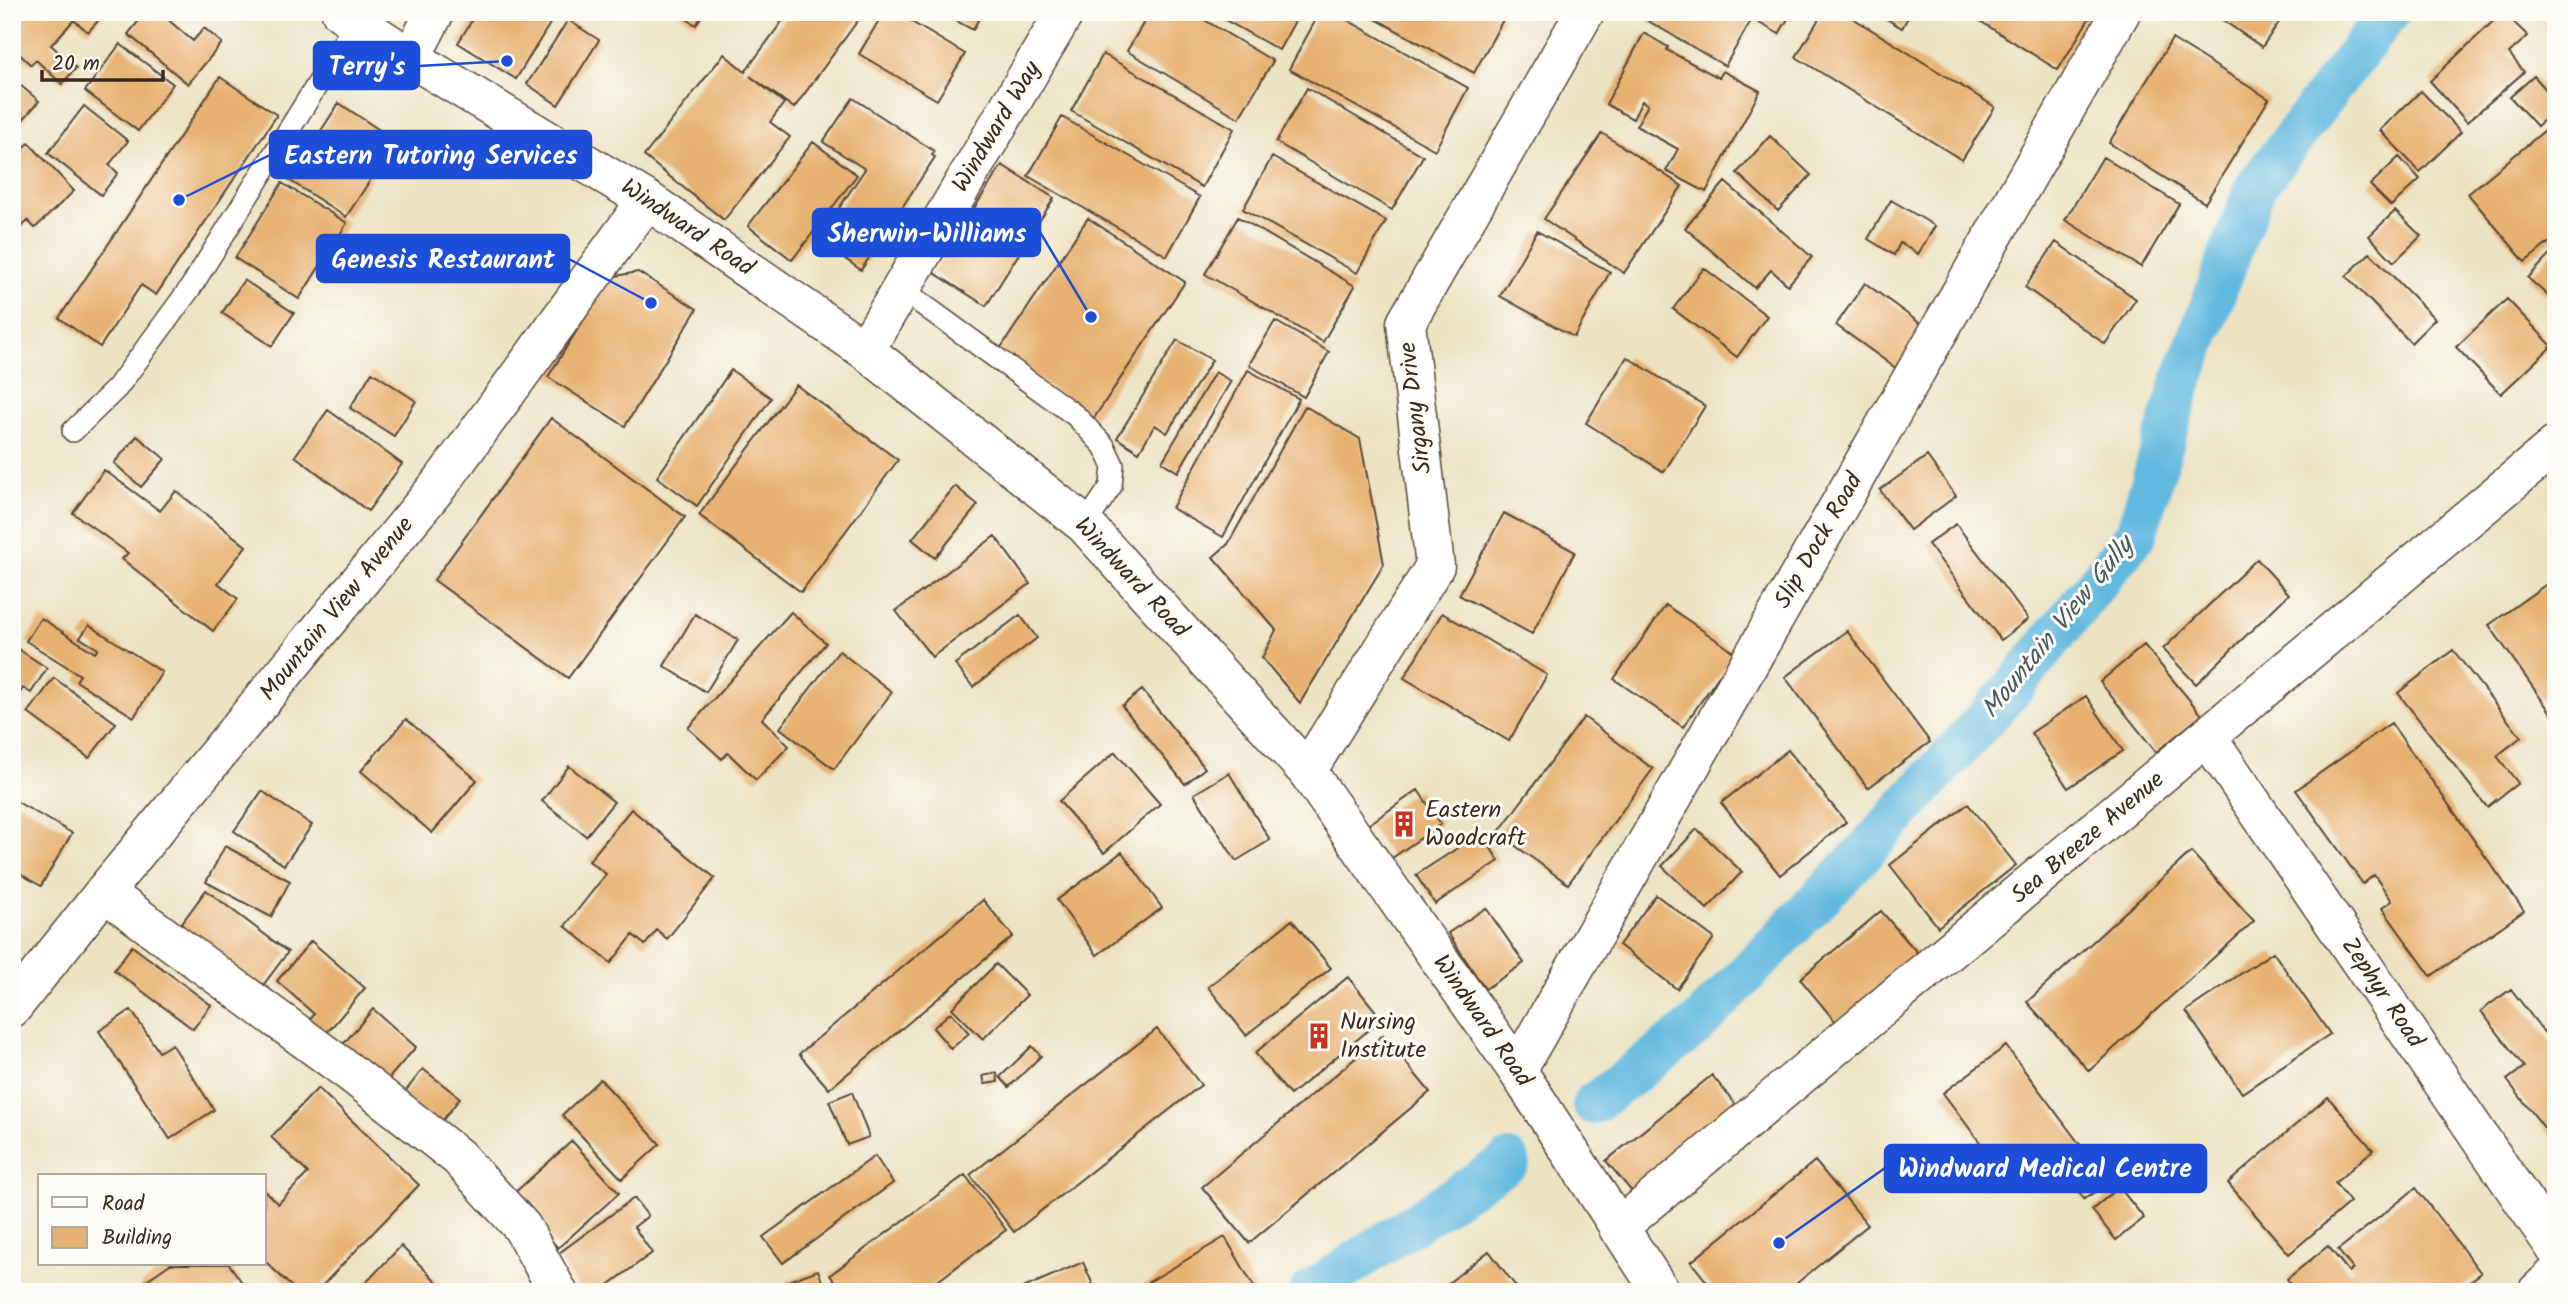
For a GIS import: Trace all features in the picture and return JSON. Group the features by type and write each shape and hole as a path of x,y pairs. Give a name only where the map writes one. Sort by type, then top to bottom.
{"street":[{"path":"411,58 435,12"},
{"name":"Windward Way","path":"865,350 1065,12"},
{"name":"Sirgany Drive","path":"1307,771 1435,566 1406,323 1585,12"},
{"name":"Slip Dock Road","path":"1517,1070 2122,12"},
{"name":"Windward Road","path":"348,18 647,200 865,350 1086,525 1307,771 1517,1070 1661,1292"},
{"name":"Mountain View Avenue","path":"12,1008 104,891 443,480 647,200"},
{"name":"Sea Breeze Avenue","path":"1618,1228 2556,445"},
{"name":"Zephyr Road","path":"2208,738 2556,1249"},
{"path":"104,891 352,1074 458,1157 522,1227 558,1292"},
{"path":"2537,1292 2556,1274"}],"lane":[{"path":"73,431 117,388 191,286 348,18"},
{"path":"900,288 1076,416 1104,446 1113,465 1111,486 1086,525"}],"building":[{"path":"12,12 106,12 88,32 74,20 51,45 76,68 62,84 36,60 31,65 12,47"},
{"path":"146,12 159,12 193,41 204,28 222,43 188,84 128,34"},
{"path":"477,12 557,12 516,79 458,43"},
{"path":"676,12 704,12 696,25"},
{"path":"789,12 864,12 794,108 750,76 784,103 770,122 790,137 724,220 644,156 724,54 745,72"},
{"path":"884,12 895,12 965,54 937,100 859,54"},
{"path":"940,12 982,12 973,30"},
{"path":"1150,12 1191,12 1273,61 1239,118 1127,51"},
{"path":"1211,12 1300,12 1279,50"},
{"path":"1320,12 1333,12 1468,88 1435,150 1289,69"},
{"path":"1363,12 1494,12 1504,18 1474,73"},
{"path":"1523,12 1543,12 1539,20"},
{"path":"1640,12 1792,12 1779,34 1752,19 1725,66 1638,15"},
{"path":"1823,12 1843,12 1995,107 1962,160 1796,57"},
{"path":"1875,12 1911,12 1902,28"},
{"path":"1986,12 2093,12 2058,70 1980,21"},
{"path":"2211,12 2286,12 2262,47"},
{"path":"2503,12 2528,36 2509,53 2524,72 2467,122 2430,81"},
{"path":"568,20 599,40 558,105 527,84"},
{"path":"1644,33 1668,47 1667,50 1719,78 1723,71 1760,91 1706,192 1666,171 1678,149 1636,126 1648,105 1642,101 1633,119 1606,104"},
{"path":"2172,39 2269,99 2205,203 2109,143"},
{"path":"120,44 173,84 138,131 85,91"},
{"path":"1103,54 1234,129 1202,187 1071,111"},
{"path":"2534,76 2556,101 2556,110 2537,126 2510,97"},
{"path":"220,77 277,115 156,295 141,285 100,347 59,318"},
{"path":"12,78 39,101 16,128 12,124"},
{"path":"1307,88 1423,156 1392,210 1276,142"},
{"path":"2421,91 2461,132 2420,172 2380,130"},
{"path":"853,98 934,151 932,155 935,157 861,270 818,240 865,169 823,142"},
{"path":"339,103 396,141 346,217 289,180"},
{"path":"84,106 128,141 109,165 118,173 101,195 48,153"},
{"path":"1062,117 1200,197 1167,256 1028,176"},
{"path":"2556,121 2556,237 2525,262 2468,194"},
{"path":"1602,133 1682,186 1624,273 1544,219"},
{"path":"1770,136 1811,175 1778,211 1737,173"},
{"path":"813,142 857,175 792,260 748,226"},
{"path":"29,143 74,191 35,228 28,221 12,236 12,159"},
{"path":"1272,157 1386,221 1357,273 1243,209"},
{"path":"2103,157 2179,204 2141,267 2065,220"},
{"path":"2399,157 2420,179 2391,206 2370,185"},
{"path":"1002,165 1054,198 986,306 933,272"},
{"path":"1725,182 1812,257 1788,285 1771,270 1755,288 1685,228"},
{"path":"282,183 347,223 299,299 235,258"},
{"path":"1891,200 1935,226 1918,254 1900,243 1894,255 1868,239"},
{"path":"2395,211 2421,236 2394,262 2369,236"},
{"path":"1238,217 1355,286 1323,342 1205,274"},
{"path":"1088,218 1185,282 1094,418 998,352"},
{"path":"1537,231 1610,272 1574,337 1500,296"},
{"path":"2056,242 2136,299 2105,344 2025,287"},
{"path":"2556,248 2556,303 2528,278"},
{"path":"2370,253 2435,319 2411,343 2346,276"},
{"path":"1704,268 1767,316 1737,357 1673,309"},
{"path":"638,272 697,309 625,426 548,377 610,277"},
{"path":"244,280 294,313 272,346 222,313"},
{"path":"1865,283 1929,330 1900,371 1836,325"},
{"path":"2507,299 2552,346 2501,394 2456,347"},
{"path":"1275,321 1329,352 1304,397 1249,365"},
{"path":"1177,340 1212,360 1167,433 1155,425 1139,452 1117,438"},
{"path":"1627,357 1705,406 1664,472 1586,423"},
{"path":"731,370 771,398 697,506 657,477"},
{"path":"1248,370 1299,399 1223,537 1172,508"},
{"path":"372,372 416,401 394,436 350,408"},
{"path":"1215,372 1231,381 1178,472 1162,462"},
{"path":"796,385 898,460 801,592 699,515"},
{"path":"1305,406 1360,439 1384,564 1300,703 1262,658 1276,630 1213,557 1228,544"},
{"path":"328,410 402,464 368,511 295,456"},
{"path":"551,418 685,517 568,678 434,580"},
{"path":"137,436 165,459 141,487 114,463"},
{"path":"1927,456 1956,496 1910,530 1880,490"},
{"path":"104,470 160,511 176,491 246,546 218,583 238,599 213,631 122,559 128,553 73,513"},
{"path":"955,486 978,505 935,558 912,539"},
{"path":"1504,513 1575,552 1532,634 1459,595"},
{"path":"1956,524 2028,619 2001,640 1928,544"},
{"path":"995,536 1030,584 932,657 896,611"},
{"path":"2257,559 2289,594 2196,684 2163,649"},
{"path":"2555,578 2556,710 2551,713 2489,625"},
{"path":"1666,605 1735,653 1683,727 1614,679"},
{"path":"791,612 826,643 762,719 789,746 756,780 728,753 722,759 688,728"},
{"path":"1442,613 1547,675 1509,741 1404,678"},
{"path":"695,614 738,640 706,692 664,666"},
{"path":"1020,615 1037,638 973,687 955,664"},
{"path":"41,618 95,653 98,649 80,638 89,625 162,672 134,717 76,681 80,675 26,641"},
{"path":"1847,631 1930,742 1868,788 1785,677"},
{"path":"12,645 47,668 31,693 23,688 12,705"},
{"path":"2144,645 2202,715 2156,752 2100,682"},
{"path":"2453,650 2521,737 2497,756 2518,783 2487,807 2398,693"},
{"path":"839,651 892,692 834,769 780,728"},
{"path":"54,678 116,723 89,758 28,713"},
{"path":"1142,690 1205,768 1185,784 1122,706"},
{"path":"2086,696 2123,751 2068,788 2031,733"},
{"path":"1584,717 1653,769 1568,884 1498,833"},
{"path":"406,719 477,780 432,833 361,771"},
{"path":"2391,723 2524,911 2431,976 2382,908 2392,901 2374,875 2363,884 2296,790"},
{"path":"1788,750 1846,822 1780,875 1721,803"},
{"path":"1115,752 1160,804 1104,853 1059,801"},
{"path":"569,766 614,802 586,836 542,801"},
{"path":"1229,773 1270,840 1236,861 1194,794"},
{"name":"Eastern Woodcraft","path":"1418,790 1441,824 1392,858 1368,825"},
{"path":"262,791 312,825 284,865 234,831"},
{"path":"12,799 72,833 41,886 12,869"},
{"path":"1968,804 2016,865 1938,927 1890,865"},
{"path":"631,809 715,878 667,939 657,930 645,945 633,935 611,963 565,926 606,874 589,861"},
{"path":"1697,829 1742,872 1707,909 1662,866"},
{"path":"1481,833 1499,861 1435,904 1416,875"},
{"path":"225,846 290,881 271,917 206,882"},
{"path":"1122,852 1162,908 1097,955 1057,900"},
{"path":"2191,852 2254,921 2089,1071 2027,1002"},
{"path":"206,890 288,952 258,992 176,931"},
{"path":"1656,895 1714,938 1677,989 1619,945"},
{"path":"983,900 1013,936 829,1089 799,1054"},
{"path":"1486,908 1524,963 1485,989 1448,933"},
{"path":"1881,911 1921,957 1839,1026 1800,979"},
{"path":"1292,920 1331,968 1246,1035 1208,987"},
{"path":"311,941 365,988 319,1042 303,1028 314,1014 277,981"},
{"path":"132,946 211,1005 193,1029 114,970"},
{"path":"2273,952 2330,1034 2242,1093 2186,1011"},
{"path":"996,964 1027,995 983,1039 952,1008"},
{"name":"Nursing Institute","path":"1348,977 1382,1019 1290,1095 1255,1053"},
{"path":"2511,989 2556,1048 2556,1143 2507,1080 2524,1067 2481,1011"},
{"path":"373,1009 416,1047 382,1086 340,1048"},
{"path":"131,1010 159,1052 172,1044 214,1110 170,1139 99,1031"},
{"path":"951,1012 969,1033 951,1049 933,1028"},
{"path":"1157,1029 1201,1085 1014,1232 970,1175"},
{"path":"1383,1035 1430,1092 1249,1243 1202,1187"},
{"path":"1032,1046 1041,1056 1009,1087 1000,1077"},
{"path":"2006,1046 2087,1154 2041,1188 2014,1152 1997,1165 1943,1093"},
{"path":"423,1069 460,1098 431,1135 394,1106"},
{"path":"997,1073 998,1082 985,1084 983,1076"},
{"path":"1712,1075 1739,1109 1634,1194 1606,1161"},
{"path":"600,1079 660,1144 622,1179 562,1115"},
{"path":"318,1088 419,1185 316,1292 297,1292 266,1262 266,1192 278,1204 308,1173 271,1137"},
{"path":"852,1092 869,1137 847,1145 829,1101"},
{"path":"2328,1097 2373,1150 2335,1183 2350,1202 2289,1254 2228,1183"},
{"path":"572,1141 619,1193 558,1248 511,1196"},
{"path":"875,1156 893,1183 783,1263 763,1237"},
{"path":"1815,1161 1868,1225 1786,1292 1715,1292 1691,1262"},
{"path":"2088,1161 2105,1185 2084,1199 2068,1176"},
{"path":"965,1175 1006,1230 923,1292 842,1292 830,1275"},
{"path":"2119,1187 2144,1218 2116,1240 2092,1210"},
{"path":"2416,1188 2481,1273 2457,1292 2297,1292 2287,1279 2328,1246 2349,1272 2353,1269 2338,1250"},
{"path":"634,1198 648,1216 634,1227 652,1253 599,1292 581,1292 555,1256"},
{"path":"1225,1237 1257,1292 1132,1292"},
{"path":"401,1246 447,1292 357,1292"},
{"path":"1489,1251 1520,1292 1437,1292"},
{"path":"1083,1262 1096,1292 1014,1292"},
{"path":"167,1266 230,1266 241,1281 225,1292 147,1292 141,1284"},
{"path":"818,1270 826,1292 788,1292 785,1282"}],"waterway":[{"name":"Mountain View Gully","path":"1593,1104 1696,1026 1866,850 2014,687 2136,534 2181,384 2255,188 2389,12"},
{"name":"Mountain View Gully","path":"1310,1292 1509,1161"}],"place":[{"name":"Terry's","path":"507,61"},
{"name":"Eastern Tutoring Services","path":"179,200"},
{"name":"Genesis Restaurant","path":"651,303"},
{"name":"Sherwin-Williams","path":"1091,317"},
{"name":"Eastern Woodcraft","path":"1404,824"},
{"name":"Nursing Institute","path":"1319,1036"},
{"name":"Windward Medical Centre","path":"1779,1243"}]}
